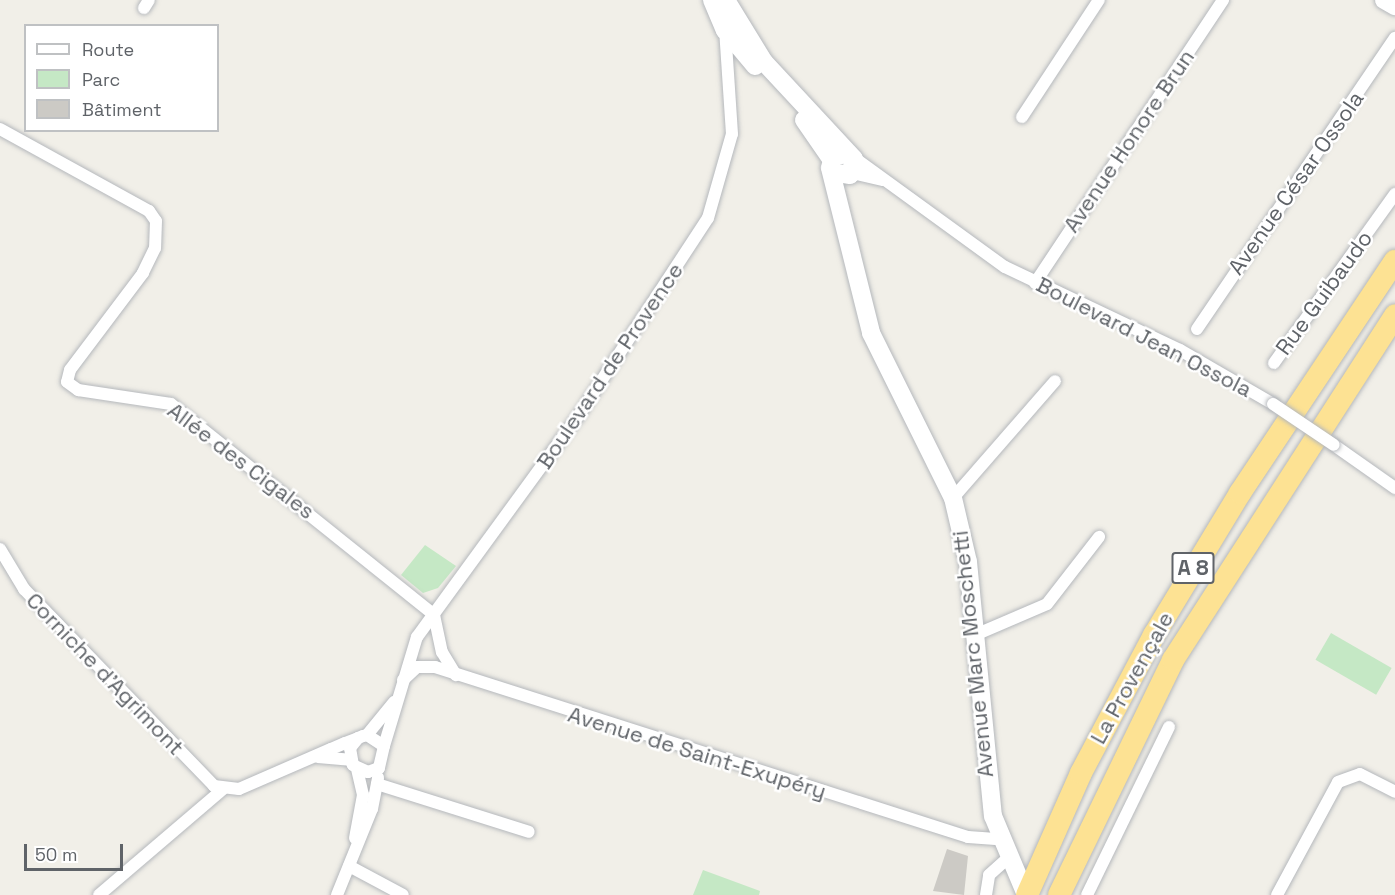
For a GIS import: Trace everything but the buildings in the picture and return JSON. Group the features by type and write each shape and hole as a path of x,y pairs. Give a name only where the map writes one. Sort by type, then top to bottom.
{"highway":[{"name":"La Provençale","path":"1026,895 1081,773 1154,635 1240,493 1395,261"},
{"name":"La Provençale","path":"1059,895 1173,660 1395,315"}],"main road":[{"path":"724,0 726,30 844,165"},
{"path":"724,0 751,42 844,165"},
{"path":"1384,0 1395,6"},
{"name":"Avenue Marc Moschetti","path":"844,165 843,205 871,333 953,498 968,562 988,786 999,839 1009,864 1026,895"}],"street":[{"path":"1022,117 1099,0"},
{"name":"Avenue Honore Brun","path":"1035,283 1223,0"},
{"path":"726,30 751,42"},
{"name":"Boulevard de Provence","path":"348,866 377,784 384,746 411,646 579,415 708,218 732,134 726,30"},
{"name":"Avenue César Ossola","path":"1197,329 1395,38"},
{"name":"Allée des Cigales","path":"0,129 149,211 156,221 155,248 143,273 70,370 67,382 78,390 171,404 434,615"},
{"name":"Boulevard Jean Ossola","path":"844,165 893,186 985,255 1035,283 1180,350 1273,404 1395,488"},
{"name":"Rue Guibaudo","path":"1274,363 1395,194"},
{"path":"953,498 1055,381"},
{"path":"975,635 1047,604 1099,537"},
{"name":"Corniche d'Agrimont","path":"0,549 31,597 207,781 223,789"},
{"path":"434,615 442,652 456,675"},
{"name":"Avenue de Saint-Exupéry","path":"402,681 424,665 968,837 999,839"},
{"name":"Boulevard de Provence","path":"363,737 396,698"},
{"path":"1087,895 1169,727"},
{"path":"99,895 223,789 239,789 363,737 384,746"},
{"path":"338,895 348,866 363,795 350,748 363,737"},
{"path":"314,757 379,768"},
{"path":"1277,895 1338,782 1360,774 1395,792"},
{"path":"377,784 529,832"},
{"path":"986,895 989,875 1009,864"},
{"path":"348,866 403,895"}],"green space":[{"path":"425,545 456,566 438,588 423,593 401,575"},
{"path":"1331,633 1392,668 1376,695 1316,660"},
{"path":"703,870 760,891 759,895 693,895"}]}
